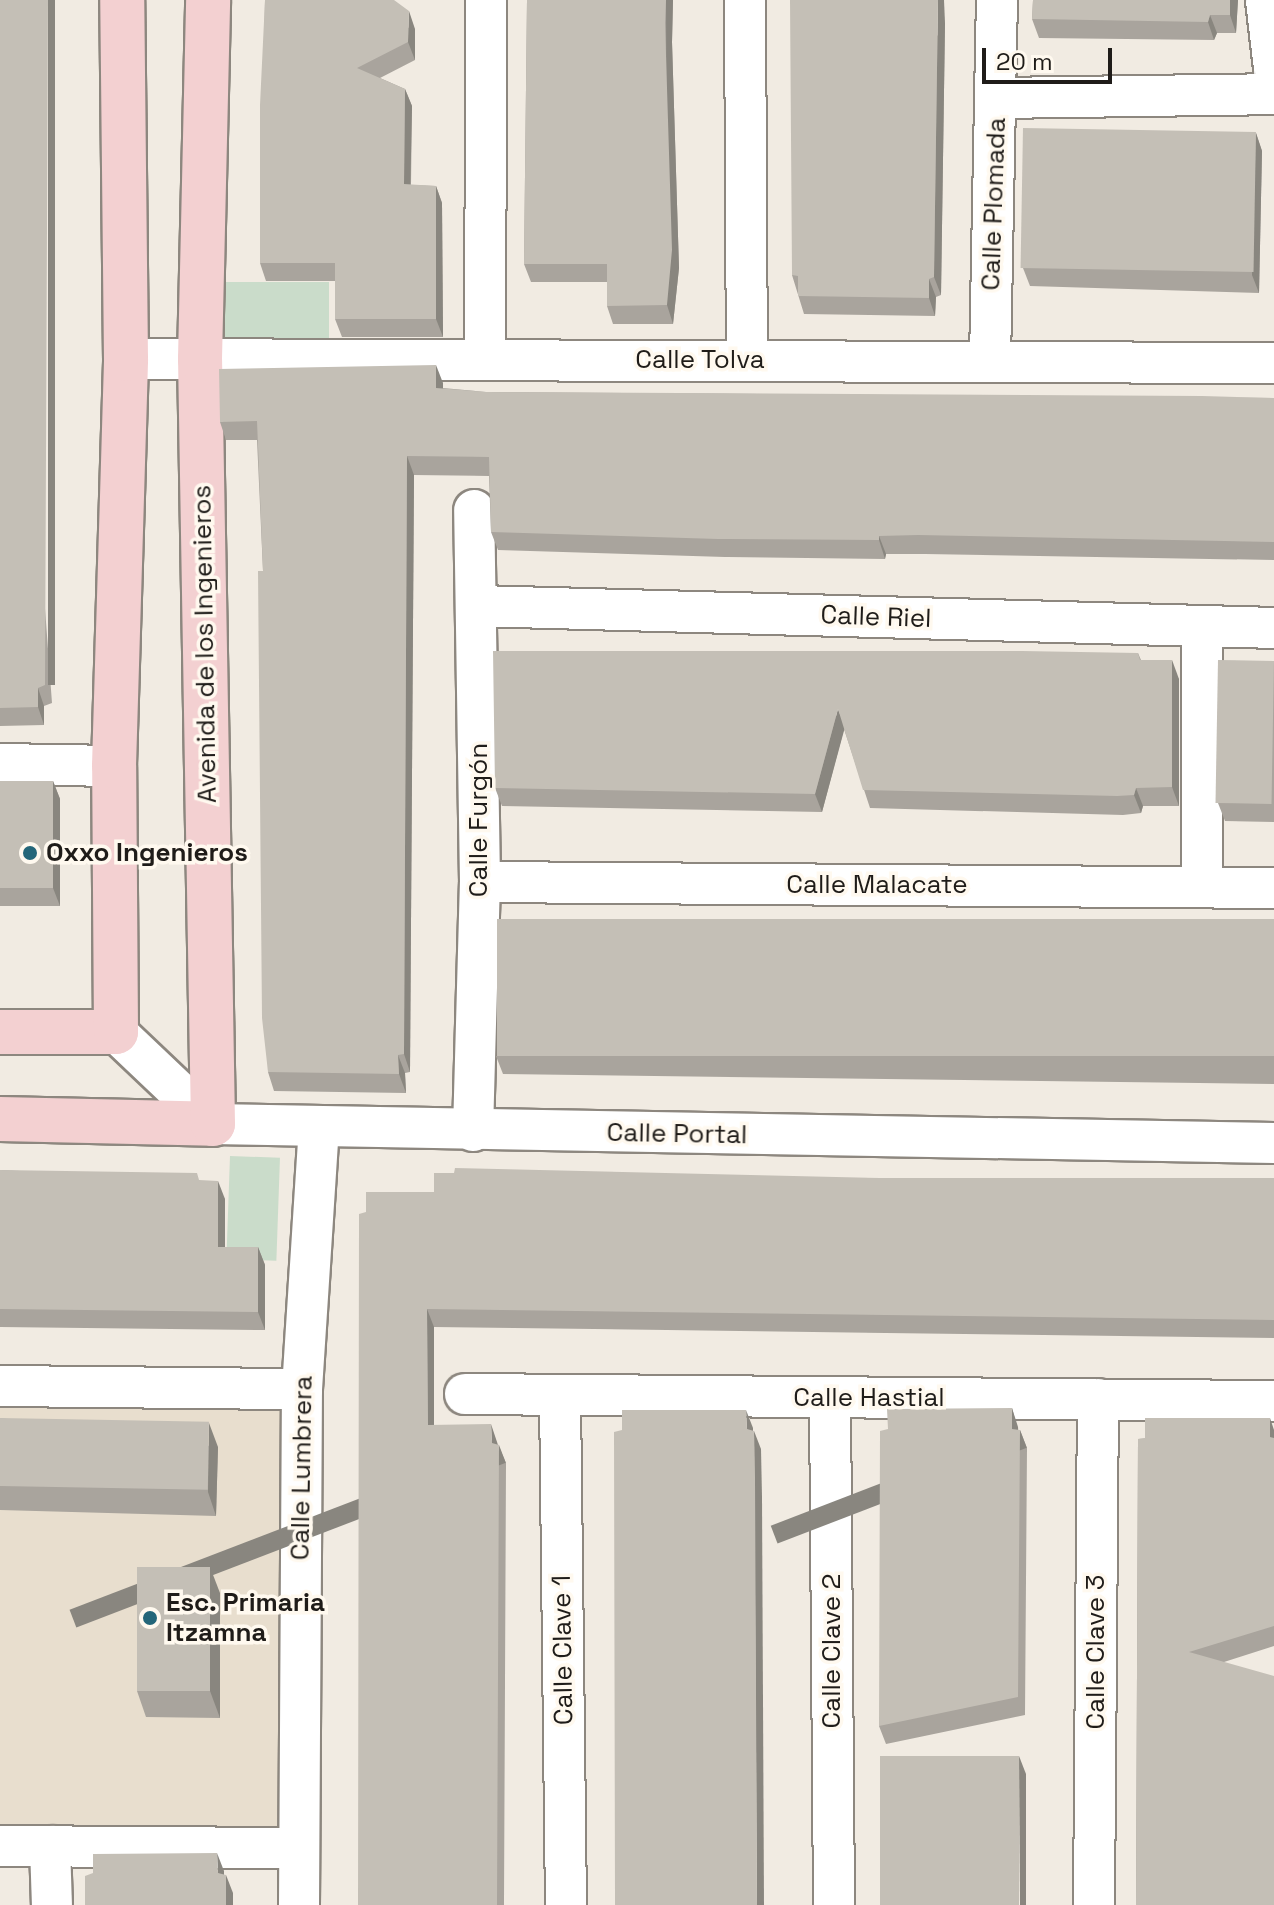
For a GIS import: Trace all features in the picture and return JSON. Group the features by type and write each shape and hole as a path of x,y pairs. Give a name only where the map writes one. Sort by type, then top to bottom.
{"street":[{"path":"116,1032 114,766 126,359 122,0"},
{"name":"Avenida de los Ingenieros","path":"208,0 200,359 213,1124"},
{"path":"485,358 486,0"},
{"path":"745,0 747,360"},
{"name":"Calle Plomada","path":"990,361 997,0"},
{"path":"1266,0 1274,68"},
{"path":"997,98 1274,94"},
{"name":"Calle Tolva","path":"126,359 1274,363"},
{"name":"Calle Furgón","path":"473,1131 480,882 478,606 474,510"},
{"name":"Calle Riel","path":"478,606 1274,628"},
{"path":"1202,626 1202,886"},
{"path":"0,764 114,766"},
{"name":"Calle Malacate","path":"480,882 1274,888"},
{"path":"0,1032 116,1032 213,1124"},
{"path":"0,1119 213,1124"},
{"name":"Calle Portal","path":"213,1124 1274,1143"},
{"name":"Calle Lumbrera","path":"299,1905 302,1389 319,1128"},
{"path":"0,1386 302,1389"},
{"name":"Calle Hastial","path":"465,1394 1274,1401"},
{"name":"Calle Clave 1","path":"560,1395 566,1905"},
{"name":"Calle Clave 2","path":"830,1397 834,1905"},
{"name":"Calle Clave 3","path":"1094,1905 1098,1399"},
{"path":"0,1846 298,1848"},
{"path":"50,1846 52,1905"}],"shaded area":[{"name":"Esc. Primaria Itzamna","path":"0,1386 302,1391 294,1851 0,1846"}],"green space":[{"path":"200,282 329,282 329,359 200,359"},
{"path":"230,1156 280,1158 276,1261 226,1259"}],"building":[{"path":"0,0 48,0 45,685 38,688 38,707 0,708"},
{"path":"265,0 394,0 409,11 408,42 357,68 405,89 404,184 436,186 436,319 335,319 335,263 260,263 260,105"},
{"path":"527,0 666,0 672,250 667,305 607,306 607,264 524,264"},
{"path":"790,0 938,0 934,277 929,279 929,298 798,296 798,276 792,275"},
{"path":"1033,0 1230,0 1230,15 1210,15 1208,22 1032,19"},
{"path":"1023,128 1256,132 1254,272 1021,268"},
{"path":"436,365 436,388 486,392 1274,398 1274,542 918,535 879,536 879,540 718,539 491,532 489,457 407,456 404,1054 398,1055 399,1074 268,1072 262,1018 258,571 263,571 257,421 220,422 219,369"},
{"path":"493,651 1138,653 1140,660 1172,660 1172,787 1136,788 1134,795 1117,796 863,790 838,709 815,794 495,788"},
{"path":"1218,660 1274,661 1271,804 1216,803"},
{"name":"Oxxo Ingenieros","path":"0,781 53,781 53,888 0,888"},
{"path":"497,919 1274,919 1274,1056 497,1056"},
{"path":"455,1168 880,1178 1274,1178 1274,1320 427,1309 428,1425 491,1424 492,1443 499,1445 497,1905 358,1905 359,1214 366,1212 366,1192 434,1192 434,1173 454,1173"},
{"path":"0,1170 197,1173 199,1180 218,1181 218,1247 258,1247 258,1312 0,1309"},
{"path":"1012,1408 1012,1429 1020,1430 1018,1697 879,1726 880,1431 888,1429 887,1409"},
{"path":"622,1410 746,1410 747,1429 754,1431 757,1905 615,1905 614,1432 622,1430"},
{"path":"0,1418 209,1422 208,1490 0,1486"},
{"path":"1145,1418 1270,1418 1270,1437 1274,1438 1274,1626 1189,1652 1274,1676 1274,1905 1136,1905 1138,1439 1145,1438"},
{"path":"137,1567 210,1567 210,1691 137,1691"},
{"path":"880,1756 1019,1756 1019,1905 880,1905"},
{"path":"217,1853 218,1873 226,1875 226,1905 85,1905 85,1876 93,1873 93,1854"}],"place":[{"name":"Oxxo Ingenieros","path":"30,853"},
{"name":"Esc. Primaria Itzamna","path":"150,1618"}]}
